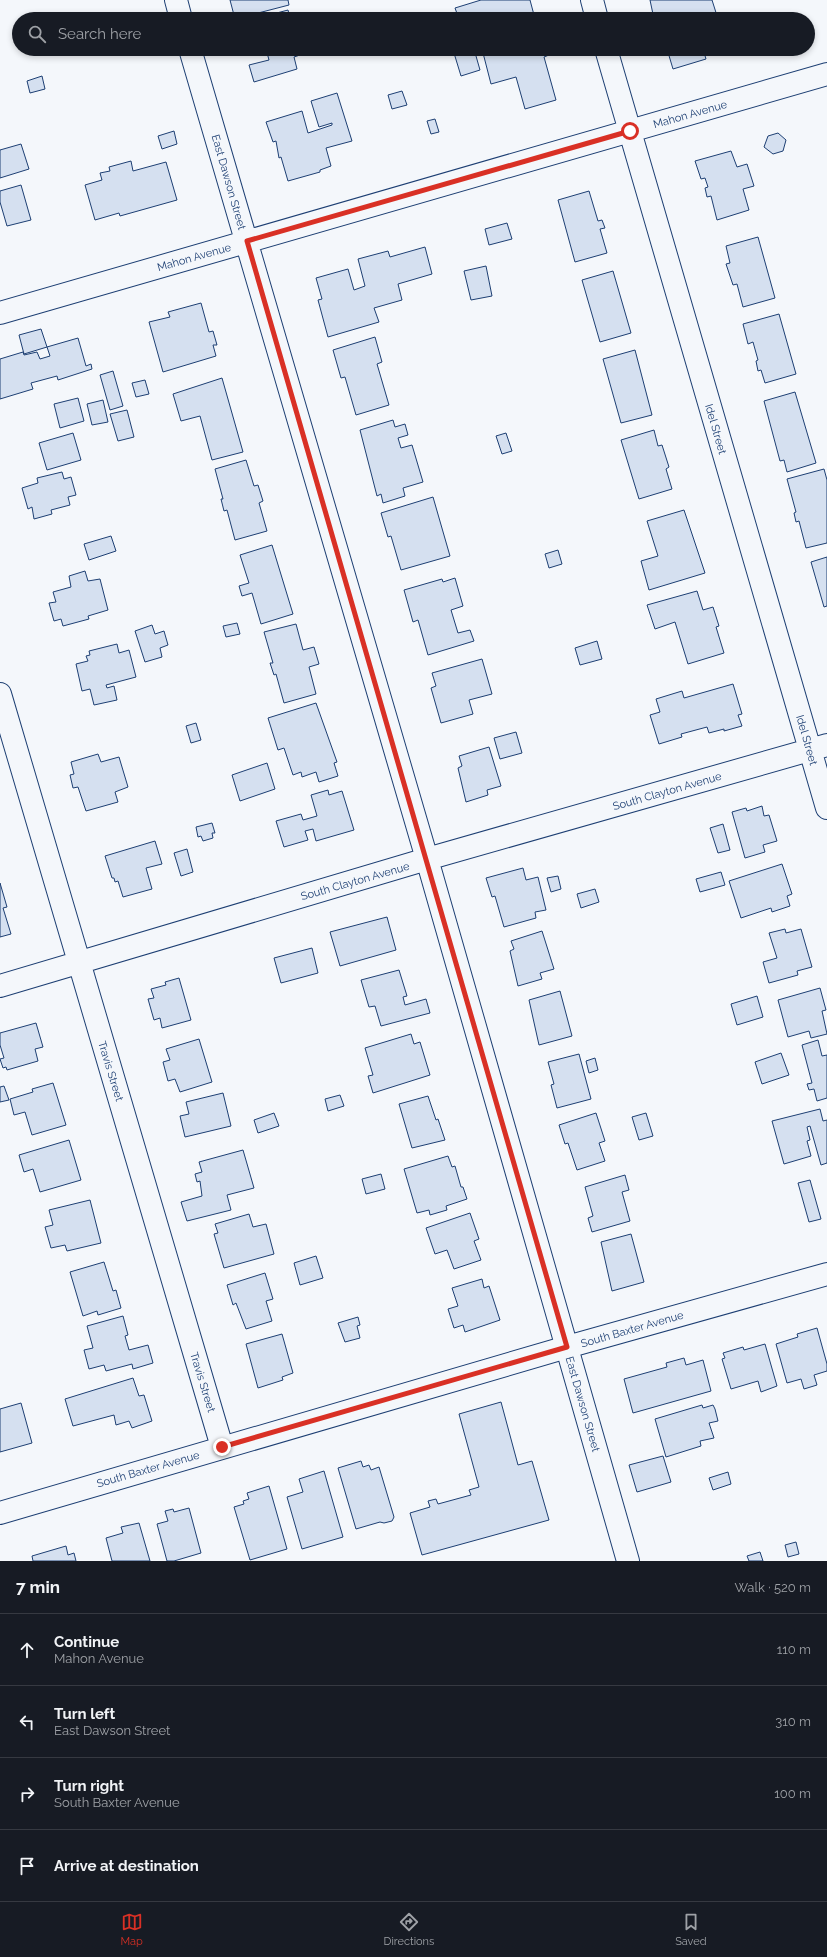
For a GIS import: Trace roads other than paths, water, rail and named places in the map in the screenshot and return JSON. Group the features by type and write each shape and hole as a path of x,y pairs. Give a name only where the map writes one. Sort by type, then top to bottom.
{"street":[{"path":"176,0 180,12"},
{"path":"592,0 595,12"},
{"name":"East Dawson Street","path":"192,56 427,860 628,1561"},
{"name":"Idel Street","path":"608,56 819,748 827,808"},
{"name":"Mahon Avenue","path":"0,313 827,74"},
{"name":"Travis Street","path":"0,694 222,1447"},
{"name":"South Clayton Avenue","path":"0,986 427,860 819,748"},
{"name":"South Baxter Avenue","path":"0,1513 567,1347 827,1274"}]}
